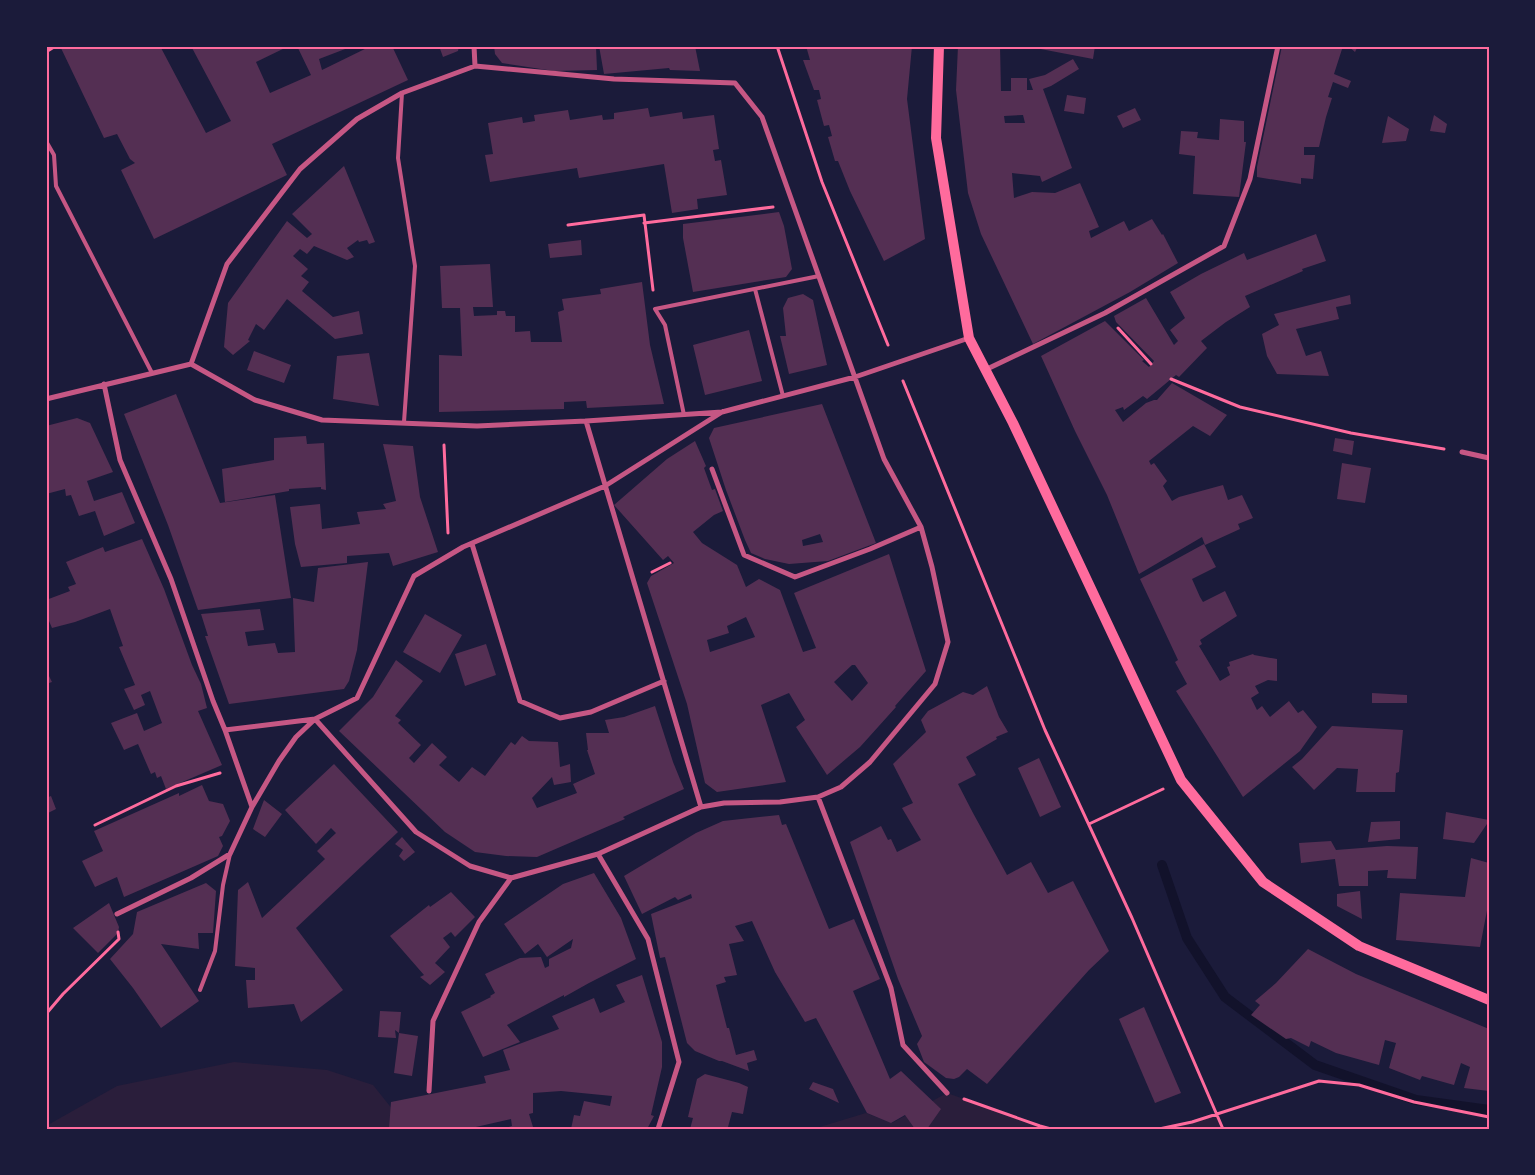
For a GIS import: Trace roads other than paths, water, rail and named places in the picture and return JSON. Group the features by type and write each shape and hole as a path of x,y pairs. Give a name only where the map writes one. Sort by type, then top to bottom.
{"main road":[{"path":"939,46 936,138 969,338 1013,423 1181,780 1263,882 1359,946 1489,1000"}],"street":[{"path":"474,46 475,66"},
{"path":"985,370 1105,313 1224,246 1250,179 1278,46"},
{"path":"190,364 226,264 300,169 357,119 402,93 475,66 614,78 736,83 762,117 884,458 921,527 932,567 948,642 935,684 930,691 870,762 840,787 818,797 780,802 724,803 701,807 598,854 511,878 470,866 416,832 314,719"},
{"path":"46,398 190,364 254,400 322,420 477,426 684,415 722,412 855,377 969,338"},
{"path":"104,384 120,460 171,579 252,807"},
{"path":"225,730 314,719 357,698 414,576 472,544 605,486 722,412"},
{"path":"586,421 701,807"},
{"path":"1462,452 1489,458"},
{"path":"712,469 744,555 795,577 870,549 921,527"},
{"path":"472,544 520,701 560,718 591,712 664,681"},
{"path":"118,914 191,878 230,854 252,807 280,760 296,738 314,719"},
{"path":"818,797 891,988 903,1045 947,1093"},
{"path":"598,854 648,939 679,1062 658,1129"},
{"path":"429,1091 432,1022 479,922 511,878"}],"lane":[{"path":"402,93 398,158 415,266 404,422"},
{"path":"46,141 54,155 56,186 152,373"},
{"path":"684,415 665,324 655,309 819,276"},
{"path":"755,289 783,396"},
{"path":"200,990 215,951 223,885 230,854"}],"waterway":[{"path":"1162,865 1187,938 1225,997 1315,1065 1416,1100 1489,1110"}]}
